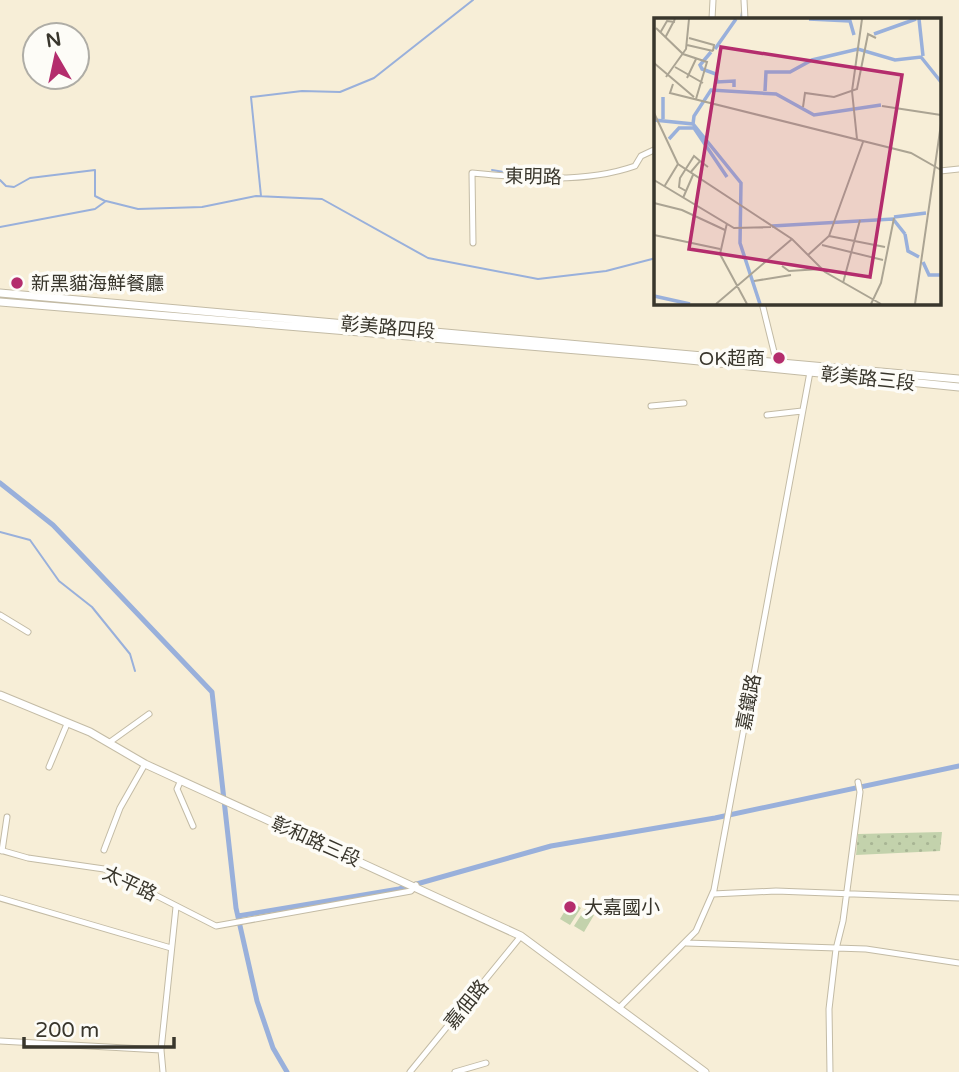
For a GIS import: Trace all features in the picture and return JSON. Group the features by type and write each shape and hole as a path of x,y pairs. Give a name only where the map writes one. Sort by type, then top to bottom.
{"main road":[{"name":"彰美路四段","path":"0,293 44,303 145,316 777,365"},
{"name":"彰美路四段","path":"0,302 145,307 777,365"},
{"path":"145,307 145,316"},
{"name":"彰美路三段","path":"777,365 959,387"},
{"name":"彰美路三段","path":"811,369 959,379"},
{"name":"彰和路三段","path":"0,695 110,742 145,764 521,936 620,1007 699,1071"}],"street":[{"path":"712,18 713,0"},
{"path":"744,0 745,18"},
{"name":"東明路","path":"474,243 472,173 531,177 588,176 635,166 641,156 654,150"},
{"path":"762,304 777,365"},
{"name":"嘉鐵路","path":"620,1007 696,932 713,894 811,369"},
{"path":"652,406 684,403"},
{"path":"768,415 802,411"},
{"path":"0,615 28,632"},
{"path":"110,742 149,714"},
{"path":"49,767 67,724"},
{"path":"104,850 120,808 145,764"},
{"path":"181,780 177,789 193,826"},
{"path":"830,1072 829,1009 836,949 847,893 859,786"},
{"path":"1,851 7,817"},
{"name":"太平路","path":"1,851 28,858 104,869 176,907 161,1050 163,1072"},
{"path":"176,907 216,926 411,891 412,884"},
{"path":"713,894 775,891 959,898"},
{"path":"0,898 171,948"},
{"name":"嘉佃路","path":"410,1072 521,936"},
{"path":"686,943 866,949 959,963"},
{"path":"0,1041 161,1050"},
{"path":"455,1072 486,1063"}],"green space":[{"path":"942,832 940,851 856,855 858,834"},
{"path":"571,901 581,908 570,925 560,919"},
{"path":"585,909 594,915 584,932 574,926"}],"waterway":[{"path":"261,196 251,97 302,91 340,92 374,78 473,0"},
{"path":"741,18 742,12"},
{"path":"0,180 6,186 14,187 30,178 95,170 95,196 105,201"},
{"path":"492,170 522,175"},
{"path":"0,227 95,209 106,201 138,209 202,207 256,196 322,199 428,258 538,279 606,271 654,259"},
{"path":"0,483 53,525 212,692 236,908 257,1001 273,1048 287,1072"},
{"path":"0,532 30,540 59,581 92,607 130,654 135,671"},
{"path":"238,916 399,889 551,846 715,818 959,766"}],"place":[{"name":"新黑貓海鮮餐廳","path":"17,283"},
{"name":"OK超商","path":"779,358"},
{"name":"大嘉國小","path":"570,907"}]}
